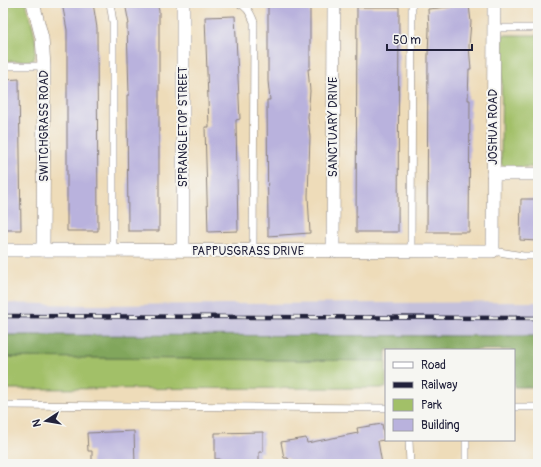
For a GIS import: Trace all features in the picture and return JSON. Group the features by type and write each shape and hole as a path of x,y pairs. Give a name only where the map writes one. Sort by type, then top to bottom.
{"street":[{"name":"SWITCHGRASS ROAD","path":"33,3 42,38 44,66 43,250"},
{"name":"SPRANGLETOP STREET","path":"183,3 183,250"},
{"name":"SANCTUARY DRIVE","path":"333,251 334,3"},
{"name":"JOSHUA ROAD","path":"493,252 494,3"},
{"path":"493,174 538,174"},
{"name":"PAPPUSGRASS DRIVE","path":"3,250 333,251 411,253 493,252"}],"lane":[{"path":"110,3 113,22 113,250"},
{"path":"238,3 243,4 251,14 254,22 253,251"},
{"path":"411,253 412,3"},
{"path":"494,28 538,28"},
{"path":"3,66 44,66"},
{"path":"493,252 522,256 538,256"},
{"path":"3,405 385,408"},
{"path":"515,407 538,407"},
{"path":"409,441 410,464"},
{"path":"466,441 466,464"}],"shaded area":[{"path":"538,302 538,336 3,335 3,303 84,305"}],"green space":[{"path":"3,3 26,3 36,47 33,61 3,61"},
{"path":"502,35 538,35 538,167 505,167 501,164"},
{"path":"3,335 538,336 538,387 515,387 515,349 385,349 385,361 3,357"},
{"path":"3,357 385,361 385,388 3,389"}],"building":[{"path":"62,3 93,3 97,28 98,231 67,231 67,30"},
{"path":"125,3 157,3 159,11 159,231 128,231 127,95 129,95 127,24 129,24"},
{"path":"469,5 471,22 469,46 471,69 469,69 468,100 470,100 469,232 427,232 428,9"},
{"path":"268,6 310,7 310,69 308,69 310,91 308,117 310,137 308,196 310,233 268,236 267,100 270,100 268,81"},
{"path":"357,7 399,7 398,232 356,232"},
{"path":"235,16 240,119 236,120 238,231 208,232 205,127 209,127 205,17"},
{"path":"19,79 21,230 3,230 3,80"},
{"path":"521,199 538,199 537,241 520,240"},
{"path":"382,424 385,440 378,441 382,464 290,464 288,458 284,458 281,442 306,438 307,443 358,433 357,428"},
{"path":"134,431 135,464 92,464 92,451 88,451 87,433"},
{"path":"263,432 263,452 259,452 259,464 220,464 220,459 215,459 215,433"}],"railway":[{"path":"3,316 538,318"}]}
